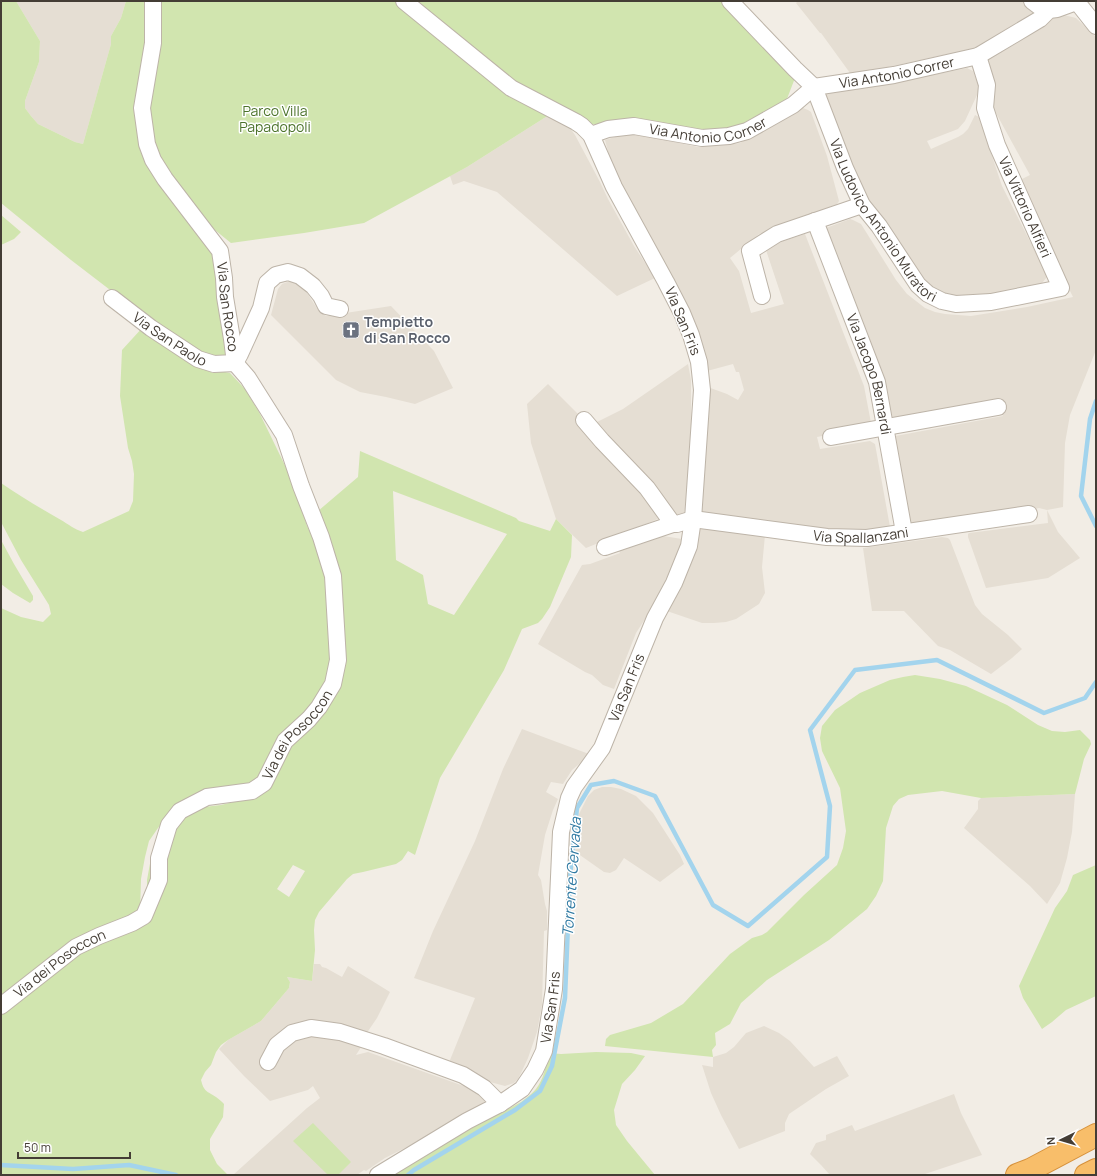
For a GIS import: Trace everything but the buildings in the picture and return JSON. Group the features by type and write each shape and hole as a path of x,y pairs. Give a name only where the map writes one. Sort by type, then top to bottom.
{"highway":[{"path":"1023,1172 1096,1135"},
{"path":"1086,1175 1096,1170"}],"street":[{"name":"Via San Rocco","path":"153,1 153,43 142,108 147,144 153,160 165,179 220,251 235,363"},
{"path":"404,1 511,88 576,122 591,135"},
{"path":"730,1 814,87"},
{"path":"1032,1 1040,7 1049,10 1078,2 1096,26"},
{"name":"Via Antonio Correr","path":"814,87 894,75 978,56 1040,19 1049,10"},
{"name":"Via Vittorio Alfieri","path":"978,56 986,85 985,108 997,145 1061,288 991,302"},
{"name":"Via Antonio Corner","path":"591,135 608,129 634,126 702,138 729,136 747,131 793,105 814,87"},
{"name":"Via Ludovico Antonio Muratori","path":"814,87 845,168 862,204 879,226 918,285 928,294 942,301 956,304 991,302"},
{"name":"Via San Fris","path":"378,1175 467,1121 500,1104 522,1089 535,1070 544,1051 554,989 561,832 570,818 569,798 574,787 602,748 655,618 674,582 689,546 693,519 702,390 699,362 691,335 682,313 614,187 591,135"},
{"path":"762,296 750,251 777,234 862,204"},
{"name":"Via Jacopo Bernardi","path":"815,221 877,382 904,532"},
{"name":"Via San Rocco","path":"235,363 261,308 267,283 276,275 288,272 300,276 313,286 321,296 326,306 340,309"},
{"name":"Via San Paolo","path":"112,298 151,328 198,359 214,364 235,363"},
{"name":"Via dei Posoccon","path":"1,1006 76,947 132,923 144,916 159,880 159,858 169,825 180,811 207,797 252,790 264,782 285,741 309,719 319,707 333,684 338,660 333,576 322,537 301,486 284,436 248,378 235,363"},
{"path":"831,437 998,407"},
{"path":"584,420 647,488 673,524"},
{"name":"Via Spallanzani","path":"693,519 827,537 867,538 1029,514"},
{"path":"605,547 673,524 693,519"},
{"path":"268,1062 277,1045 292,1033 311,1028 340,1032 384,1046 463,1075 484,1088 500,1104"}],"shaded area":[{"path":"16,1 126,1 121,18 111,36 111,44 83,144 75,142 38,124 25,108 25,101 39,62 40,41"},
{"path":"798,1 1023,1 1036,14 985,46 870,71 850,73 821,33 796,3"},
{"path":"1064,15 1076,18 1096,37 1096,350 1070,415 1065,443 1063,507 1047,510 1039,508 908,528 890,437 1003,416 999,401 885,424 826,228 850,219 861,224 896,280 907,294 925,308 935,312 971,316 1027,307 1073,297 1016,182 1030,175 991,104 995,87 989,74 986,58 1043,23 1054,17"},
{"path":"967,68 973,71 979,88 965,121 958,129 927,141 931,149 958,137 968,129 975,115 979,117 1002,186 1047,277 1042,283 1036,286 956,300 929,290 854,180 819,97 830,93"},
{"path":"803,108 811,112 827,156 839,201 832,211 759,234 730,258 739,271 751,313 784,304 765,247 805,234 864,386 871,423 868,427 817,437 820,449 870,441 875,444 890,527 850,537 697,514 705,386 727,394 738,400 744,390 739,372 736,372 733,364 707,371 612,166 605,140 615,137 615,133 640,134 698,147 740,143 789,114"},
{"path":"549,115 570,128 575,135 634,246 655,278 617,296 497,192 464,181 453,185 450,176 467,167"},
{"path":"290,281 299,284 304,288 318,310 326,316 391,306 434,351 453,388 415,404 360,392 336,380 271,315 278,289 282,284"},
{"path":"688,364 691,380 691,425 686,505 684,513 675,522 604,434 606,432 597,422 623,409"},
{"path":"548,384 584,420 647,488 658,519 586,548 556,519 531,443 527,404"},
{"path":"1047,510 1058,532 1080,558 1048,578 986,588 968,534 1048,523"},
{"path":"697,524 765,535 762,567 765,593 759,604 736,619 726,622 702,623 664,610"},
{"path":"657,535 682,539 677,563 663,591 636,633 614,689 603,685 592,675 538,644 582,565 590,564 620,553 618,549"},
{"path":"942,537 950,540 975,605 982,614 1008,635 1022,649 991,674 950,650 938,646 904,611 872,611 863,548"},
{"path":"522,729 589,754 572,770 563,784 551,782 546,792 558,799 545,835 538,875 541,880 547,911 547,930 544,931 542,1005 537,1032 528,1058 518,1079 514,1083 505,1086 490,1082 478,1082 446,1070 475,998 414,978 433,931 475,841 503,769"},
{"path":"602,787 621,789 636,796 653,813 680,855 684,864 660,882 624,858 616,870 610,873 604,872 577,853 575,850 578,816 588,796 594,790"},
{"path":"1075,794 1072,832 1067,858 1060,883 1047,904 1030,886 964,828 978,809 978,801 981,798"},
{"path":"314,964 320,964 322,967 342,977 348,966 390,992 377,1018 362,1040 365,1041 356,1055 368,1052 492,1096 469,1113 427,1137 385,1158 366,1171 364,1170 357,1175 233,1175 320,1098 313,1086 308,1090 270,1101 219,1049 228,1040 261,1021 289,988 290,982 287,977 312,981"},
{"path":"764,1026 779,1033 790,1041 814,1067 837,1056 849,1076 826,1089 789,1114 785,1123 785,1131 739,1149 711,1093 702,1065 713,1067 713,1057 726,1053 734,1047 746,1033"},
{"path":"954,1094 961,1113 982,1155 922,1175 830,1175 810,1154 816,1143 826,1140 826,1135 852,1125 855,1131"}],"green space":[{"path":"1,1 16,1 40,41 39,62 25,101 25,108 38,124 75,142 83,144 111,44 111,36 121,18 126,1 150,1 141,129 220,255 230,353 218,362 148,319 71,260 1,203"},
{"name":"Parco Villa Papadopoli","path":"158,1 396,1 411,16 549,115 467,167 364,223 231,243 200,218 160,164 147,122"},
{"path":"413,1 722,1 795,78 785,104 727,132 591,124 515,85"},
{"path":"1,215 21,232 14,239 1,245"},
{"path":"143,327 202,368 213,373 220,371 230,373 245,389 259,412 294,484 307,526 313,538 328,581 332,678 261,780 168,815 149,841 141,879 140,912 147,912 147,880 155,844 172,820 204,807 221,805 249,798 334,688 335,576 311,517 358,477 360,451 516,518 519,521 550,531 556,519 572,535 571,557 550,607 538,623 522,629 504,670 440,778 415,855 408,851 402,860 396,864 353,874 347,879 319,912 315,920 315,950 312,981 287,977 290,982 289,988 261,1021 228,1040 221,1045 216,1052 211,1065 201,1080 206,1091 224,1104 223,1117 210,1139 210,1150 217,1164 228,1175 1,1175 1,608 21,617 43,622 51,614 49,605 21,560 1,522 1,483 15,493 83,532 129,511 133,501 134,474 128,448 120,396 122,350","holes":["393,491 507,534 454,615 428,604 423,575 396,560","293,865 305,871 289,897 277,889"]},
{"path":"1,540 33,596 33,600 30,603 1,584"},
{"path":"915,675 940,679 966,686 1007,705 1038,725 1052,731 1065,732 1080,730 1090,740 1091,744 1084,759 1075,794 981,798 942,791 908,795 899,799 893,806 886,828 883,881 876,896 867,909 829,940 767,980 741,1003 730,1024 715,1033 716,1045 712,1050 713,1057 605,1046 606,1039 610,1035 651,1023 683,1004 730,954 752,938 767,932 837,865 843,848 846,831 840,788 822,751 820,738 822,726 835,710 860,693 890,680"},
{"path":"1096,865 1096,996 1066,1010 1042,1029 1023,998 1019,986 1055,908 1067,891 1073,875"},
{"path":"596,1052 631,1053 645,1056 622,1084 614,1110 616,1125 655,1175 385,1175 521,1102 533,1093 539,1085 549,1053 561,1054"},
{"path":"313,1123 351,1162 338,1175 328,1175 293,1141"}],"waterway":[{"name":"Torrente Cervada","path":"1096,401 1090,419 1081,496 1096,526"},
{"name":"Torrente Cervada","path":"408,1175 515,1110 540,1091 552,1066 565,998 570,876 577,808 591,785 614,781 655,796 713,905 748,926 827,857 830,806 810,730 855,670 937,660 1044,713 1085,698 1096,682"},
{"name":"Torrente Cervada","path":"1,1165 73,1169 129,1165 176,1175"}],"place":[{"name":"Tempietto di San Rocco","path":"351,330"}]}
